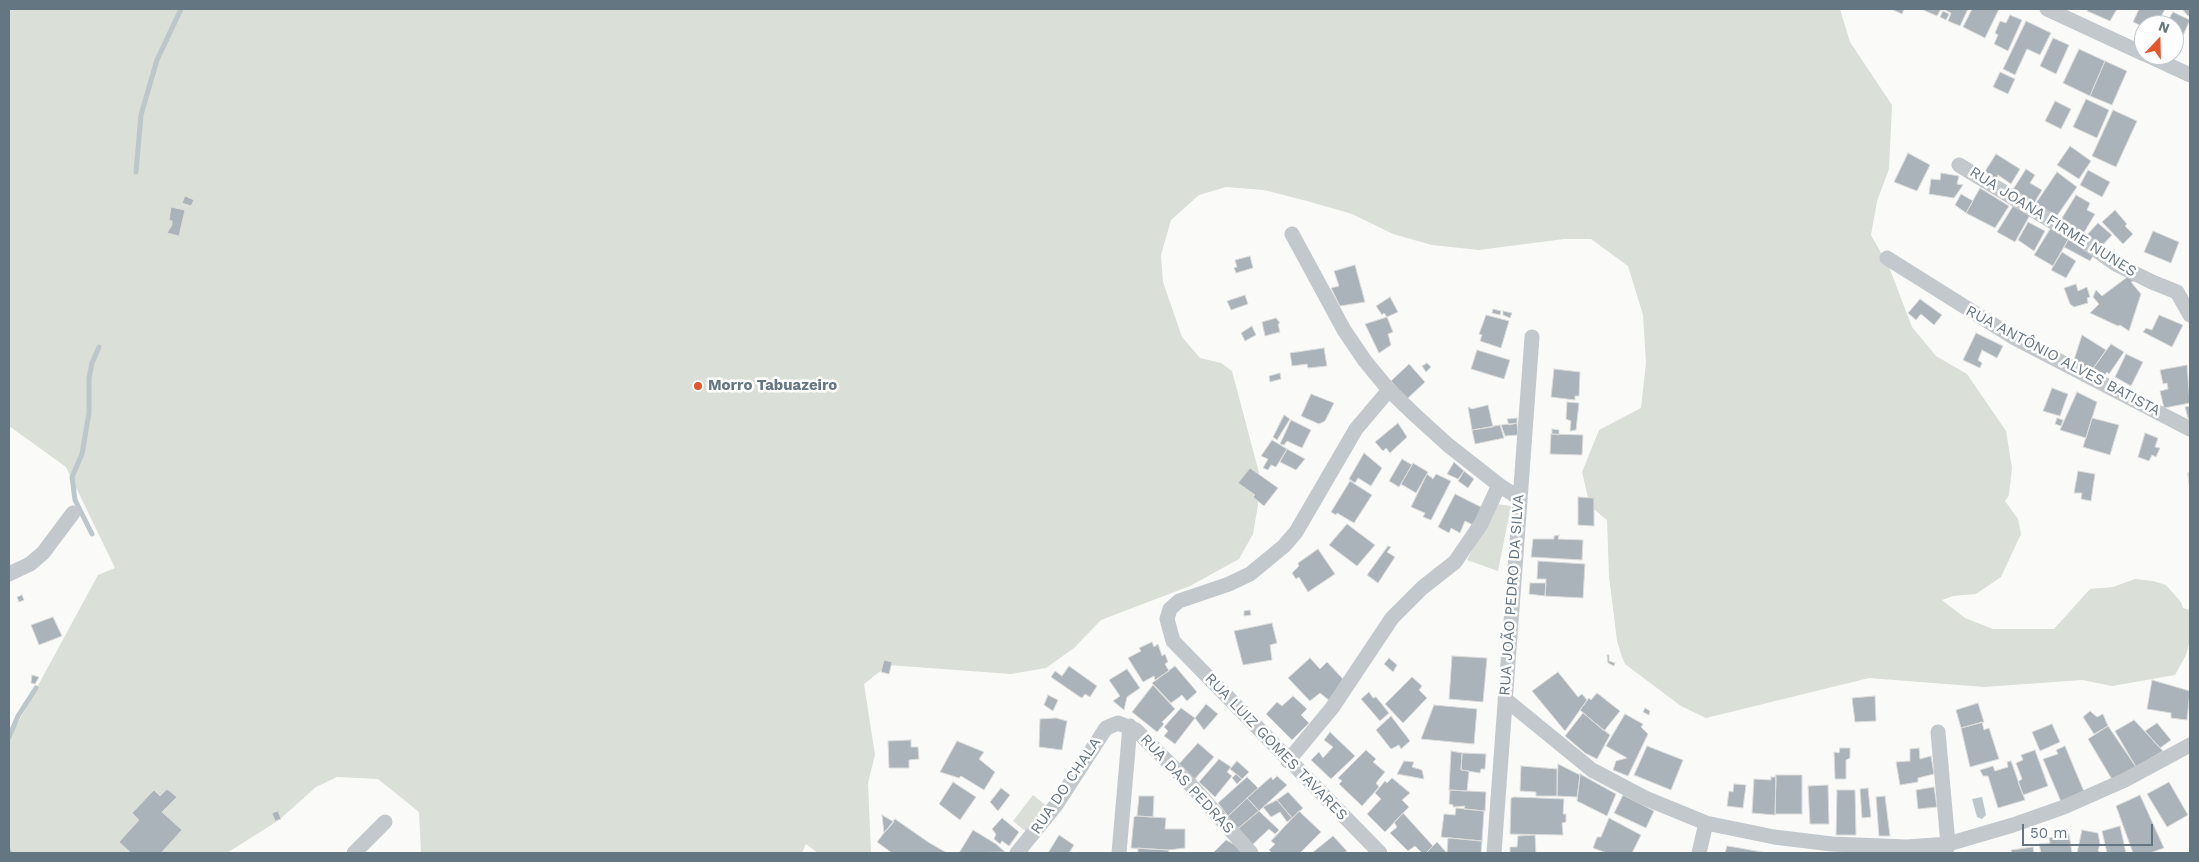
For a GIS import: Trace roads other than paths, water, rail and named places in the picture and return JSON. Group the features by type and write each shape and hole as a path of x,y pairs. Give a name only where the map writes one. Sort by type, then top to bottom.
{"street":[{"path":"2047,9 2134,49"},
{"path":"2169,65 2190,75"},
{"name":"RUA JOANA FIRME NUNES","path":"1959,165 2078,237 2114,263 2177,292 2190,315"},
{"path":"1292,234 1344,330 1389,390 1448,445 1499,485 1519,498"},
{"name":"RUA ANTÔNIO ALVES BATISTA","path":"1887,258 2013,337 2190,429"},
{"name":"RUA JOÃO PEDRO DA SILVA","path":"1494,853 1532,337"},
{"name":"RUA LUIZ GOMES TAVARES","path":"1380,853 1172,641 1167,620 1170,609 1179,601 1250,574 1284,546 1296,532 1356,429 1389,390"},
{"path":"1288,761 1332,708 1392,618 1422,588 1456,562 1481,524 1499,485"},
{"path":"9,574 30,564 43,553 73,513"},
{"path":"1505,699 1592,770 1645,798 1706,823 1774,837 1832,844 1947,848 2064,807 2125,780 2190,745"},
{"path":"1119,853 1124,725"},
{"name":"RUA DO CHALA","path":"1017,853 1056,805 1106,728 1124,725"},
{"name":"RUA DAS PEDRAS","path":"1124,725 1190,783 1251,853"},
{"path":"1938,732 1947,848"},
{"path":"354,853 385,822"},
{"path":"1699,853 1706,823"}],"waterway":[{"path":"136,172 141,115 157,60 181,9"},
{"path":"92,534 75,500 72,477 82,454 89,413 89,378 92,363 99,347"},
{"path":"9,737 18,716 36,688"}],"place":[{"name":"Morro Tabuazeiro","path":"698,386"}]}
